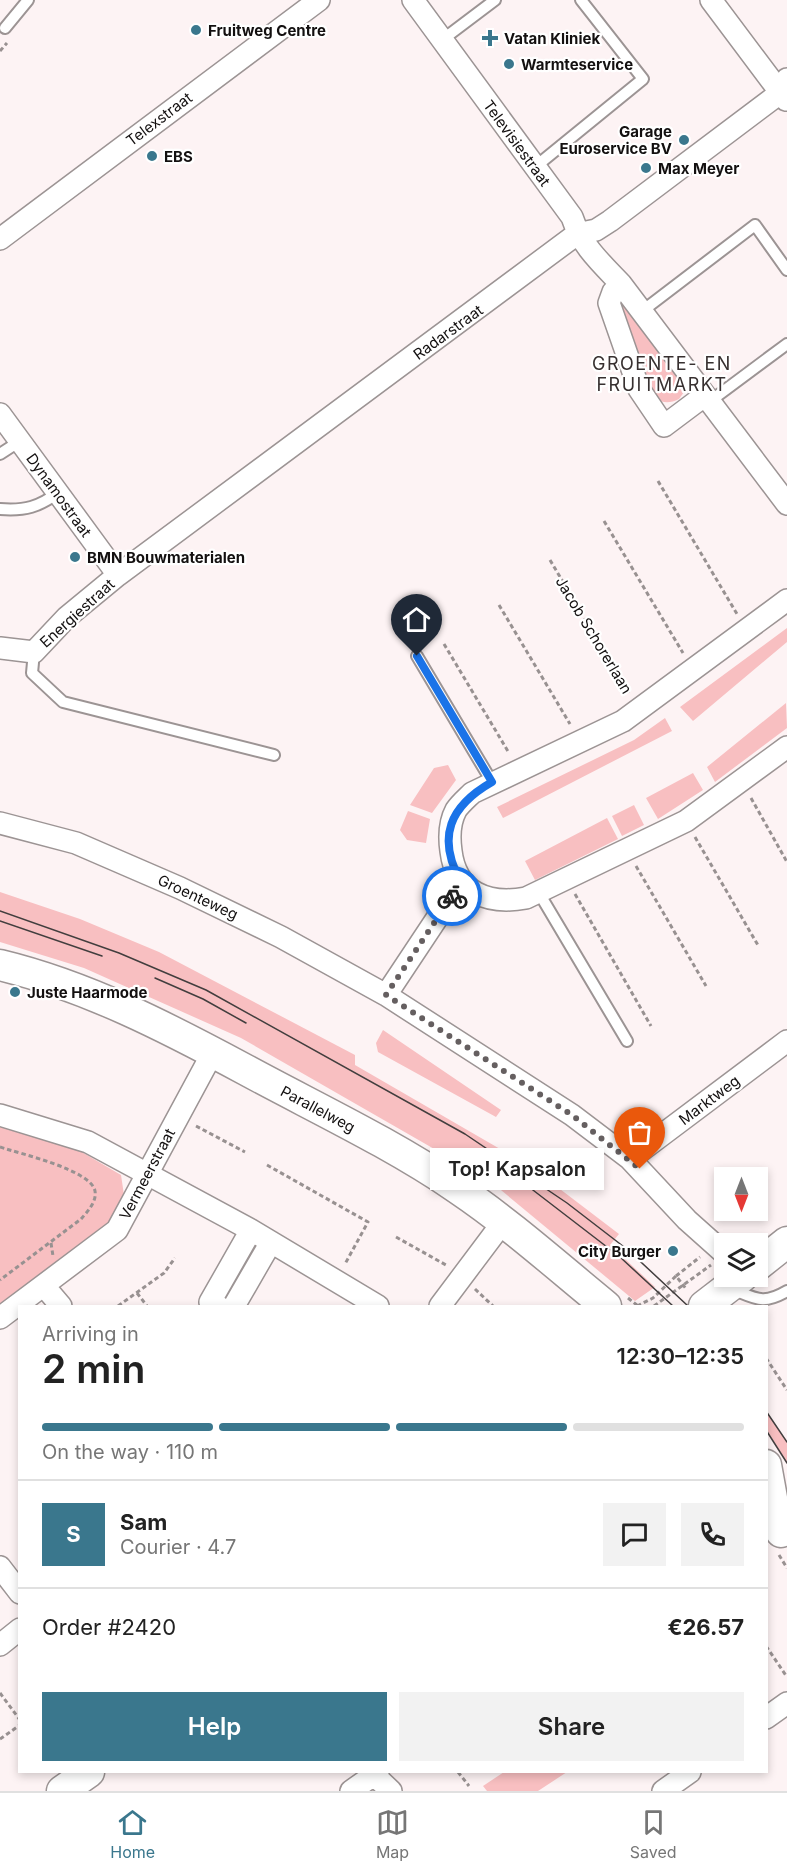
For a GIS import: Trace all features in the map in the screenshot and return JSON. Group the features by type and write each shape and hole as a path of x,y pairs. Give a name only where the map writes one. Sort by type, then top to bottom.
{"street":[{"name":"Telexstraat","path":"0,239 319,0"},
{"name":"Televisiestraat","path":"413,0 572,217 577,234 590,252 621,284 787,504"},
{"path":"711,0 785,92"},
{"name":"Radarstraat","path":"118,575 577,234 596,230 610,221 785,92"},
{"path":"621,284 613,292 609,303 639,389 664,426 706,399"},
{"name":"Dynamostraat","path":"0,414 118,575"},
{"name":"Energiestraat","path":"0,648 34,652 67,617 118,575"},
{"name":"Jacob Schorerlaan","path":"461,882 455,872 449,840 454,804 492,782 579,742 639,711 787,600"},
{"path":"386,995 461,882 477,894 492,899 511,901 539,893 686,821 787,747"},
{"name":"Groenteweg","path":"0,823 76,843 180,888 281,937 386,995 572,1115 630,1159 714,1243"},
{"name":"Parallelweg","path":"0,965 80,990 155,1022 363,1133 456,1187 605,1305"},
{"name":"Marktweg","path":"630,1159 787,1041"},
{"name":"Vermeerstraat","path":"0,1318 117,1230 213,1052"},
{"path":"0,1115 88,1142 251,1230 376,1305"},
{"path":"441,1305 503,1222"},
{"path":"216,1305 210,1302 251,1230"},
{"path":"235,1305 271,1242"},
{"path":"768,1257 787,1242"},
{"path":"44,1286 60,1305"},
{"path":"696,1300 725,1287"},
{"path":"768,1500 784,1537"},
{"path":"0,1567 18,1590"},
{"path":"0,1645 18,1631"},
{"path":"768,1717 787,1703"},
{"path":"62,1791 87,1773"},
{"path":"351,1791 374,1773"},
{"path":"376,1773 391,1791"},
{"path":"663,1791 689,1773"}],"lane":[{"path":"5,28 28,0"},
{"path":"442,40 495,0"},
{"path":"535,167 644,79 581,0"},
{"path":"641,312 755,225 787,270"},
{"path":"706,399 787,344"},
{"path":"0,454 20,441"},
{"path":"0,509 22,511 42,504 58,492"},
{"path":"34,652 32,674 63,702 274,754"},
{"path":"417,656 492,782"},
{"path":"539,893 627,1041"},
{"path":"742,1287 758,1300 771,1300 787,1291"}],"path":[{"path":"658,481 747,630"},
{"path":"604,521 694,669"},
{"name":"Jacob Schorerlaan","path":"550,560 639,711"},
{"path":"499,605 579,742"},
{"path":"444,644 518,770"},
{"path":"741,780 787,862"},
{"path":"686,821 759,946"},
{"path":"627,850 706,986"},
{"path":"566,880 651,1026"},
{"path":"191,1123 244,1152"},
{"path":"0,1147 74,1172 92,1183 96,1194 92,1208 81,1219 0,1280"},
{"path":"267,1165 368,1222 336,1281"},
{"path":"396,1237 453,1269"},
{"path":"640,1305 653,1298 676,1276 714,1253"},
{"path":"119,1305 164,1273 174,1258"},
{"path":"676,1276 696,1300"},
{"path":"655,1305 694,1276"},
{"path":"474,1288 492,1305"},
{"path":"137,1293 146,1305"},
{"path":"768,1361 787,1390"},
{"path":"768,1649 787,1677"},
{"path":"0,1694 18,1717"},
{"path":"0,1739 18,1726"},
{"path":"459,1773 469,1786"}],"shaded area":[{"path":"621,303 683,384 684,392 679,399 665,402 647,391 618,304"},
{"path":"787,628 787,642 693,721 680,707"},
{"path":"786,703 787,728 715,782 707,767"},
{"path":"665,718 672,731 503,818 497,807 634,740"},
{"path":"448,765 456,780 432,813 410,805 434,768"},
{"path":"693,773 703,790 658,819 646,798"},
{"path":"634,805 644,825 622,836 612,816"},
{"path":"408,811 430,819 426,843 407,840 400,830"},
{"path":"607,818 618,839 535,880 525,861"},
{"path":"0,892 80,919 159,952 355,1055 355,1065 531,1167 619,1234 610,1245 655,1287 635,1301 490,1181 241,1038 84,968 0,942"},
{"path":"383,1030 501,1110 496,1117 378,1052 376,1043"},
{"path":"0,1126 80,1151 121,1175 124,1195 108,1225 0,1305"},
{"path":"768,1414 787,1442 787,1463 768,1432"},
{"path":"502,1773 565,1773 538,1791 487,1791 483,1786"}],"tram line":[{"path":"0,911 119,953 206,990 465,1134 567,1203 628,1250 687,1305"},
{"path":"0,921 102,956"},
{"path":"155,978 203,999 246,1023"},
{"path":"529,1187 620,1257 672,1305"},
{"path":"768,1414 787,1442"},
{"path":"768,1433 787,1463"}],"way so far":[{"path":"452,896 386,995 572,1115 640,1169"}],"place":[{"name":"Fruitweg Centre","path":"196,30"},
{"name":"Vatan Kliniek","path":"490,38"},
{"name":"Warmteservice","path":"509,64"},
{"name":"Garage Euroservice BV","path":"684,140"},
{"name":"EBS","path":"152,156"},
{"name":"Max Meyer","path":"646,168"},
{"name":"BMN Bouwmaterialen","path":"75,557"},
{"name":"Juste Haarmode","path":"15,992"},
{"name":"Top! Kapsalon","path":"640,1169"},
{"name":"City Burger","path":"673,1251"}],"district":[{"name":"GROENTE- EN FRUITMARKT","path":"662,373"}],"route":[{"path":"417,656 492,782 472,793 457,809 451,824 449,840 451,856 455,872 461,882 452,896"}]}
